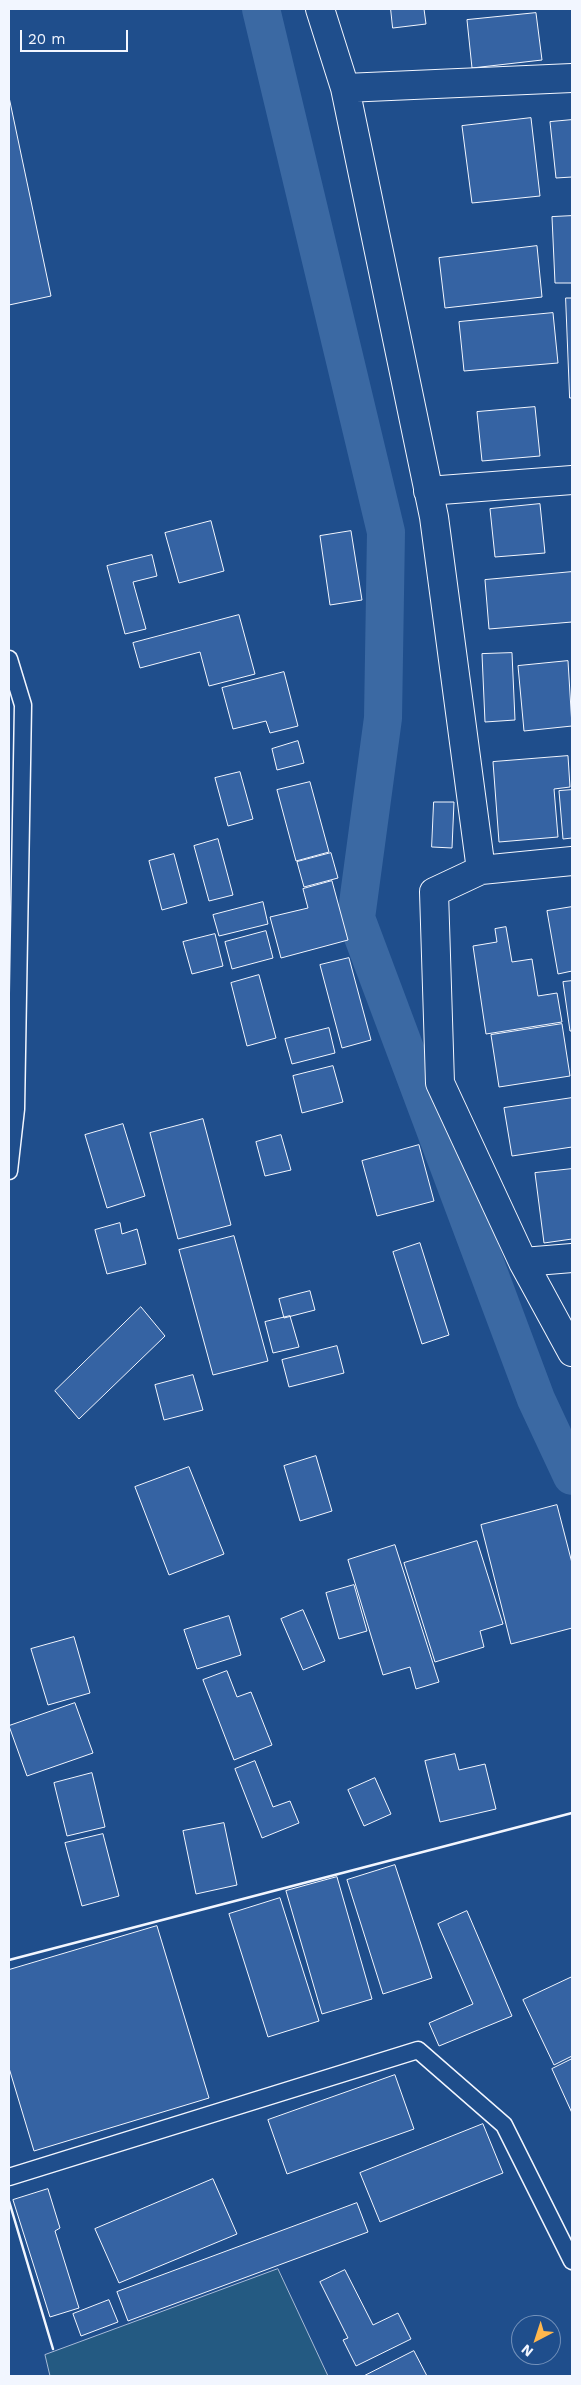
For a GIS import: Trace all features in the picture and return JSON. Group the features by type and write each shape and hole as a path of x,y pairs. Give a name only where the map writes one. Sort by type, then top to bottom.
{"street":[{"path":"320,9 345,88 434,517 481,870"},
{"path":"345,88 572,78"},
{"path":"428,492 572,480"},
{"path":"572,861 481,870 434,892 440,1083 523,1262 572,1352"},
{"path":"523,1262 572,1258"}],"lane":[{"path":"9,659 22,705 16,1109 9,1171"},
{"path":"9,2177 418,2050 504,2125 572,2262"}],"shaded area":[{"path":"278,2269 328,2376 50,2376 45,2355"}],"building":[{"path":"391,9 424,9 426,24 393,28"},
{"path":"536,13 542,60 472,68 467,20"},
{"path":"9,97 51,296 9,305"},
{"path":"531,118 540,196 472,203 462,126"},
{"path":"572,120 572,177 556,178 550,122"},
{"path":"572,216 572,283 555,283 552,217"},
{"path":"537,246 542,297 445,308 439,258"},
{"path":"566,298 572,298 572,398 570,398"},
{"path":"553,313 558,363 464,371 459,322"},
{"path":"535,407 540,456 482,461 477,412"},
{"path":"540,504 545,553 495,557 490,509"},
{"path":"211,521 224,571 179,583 165,533"},
{"path":"351,531 362,600 330,605 320,536"},
{"path":"152,555 157,576 133,582 146,629 125,634 107,566"},
{"path":"572,572 572,622 489,629 485,580"},
{"path":"239,615 255,674 209,686 200,652 140,668 133,643"},
{"path":"512,653 515,720 485,722 482,654"},
{"path":"568,661 572,726 524,731 518,666"},
{"path":"284,672 298,726 270,733 266,721 233,729 222,688"},
{"path":"298,741 304,763 277,770 272,749"},
{"path":"568,756 570,787 554,789 558,837 499,842 493,762"},
{"path":"240,772 253,819 228,826 215,778"},
{"path":"310,782 329,852 296,861 277,790"},
{"path":"572,790 572,838 563,839 559,791"},
{"path":"434,802 454,802 452,848 432,847"},
{"path":"218,839 233,895 209,901 194,846"},
{"path":"331,853 338,878 304,887 297,862"},
{"path":"174,854 187,903 162,910 149,861"},
{"path":"332,881 348,940 281,958 270,917 308,908 303,889"},
{"path":"263,902 268,924 219,936 213,915"},
{"path":"572,907 572,971 558,974 547,911"},
{"path":"506,927 512,962 532,959 538,996 557,993 562,1022 486,1034 473,946 497,942 495,929"},
{"path":"266,931 273,958 232,969 225,942"},
{"path":"215,934 223,966 192,974 183,942"},
{"path":"349,958 371,1040 342,1048 320,965"},
{"path":"259,975 276,1038 247,1046 231,983"},
{"path":"572,981 572,1031 570,1031 563,982"},
{"path":"562,1024 570,1076 499,1087 491,1035"},
{"path":"329,1028 335,1053 292,1064 285,1039"},
{"path":"333,1066 343,1102 302,1113 293,1076"},
{"path":"572,1098 572,1147 512,1156 504,1108"},
{"path":"203,1119 231,1225 178,1239 150,1133"},
{"path":"123,1124 145,1196 107,1208 85,1135"},
{"path":"281,1135 291,1170 265,1176 256,1142"},
{"path":"419,1145 434,1201 377,1216 362,1161"},
{"path":"572,1169 572,1239 544,1243 535,1173"},
{"path":"120,1223 122,1234 137,1229 146,1264 107,1274 95,1230"},
{"path":"234,1236 268,1361 213,1375 179,1250"},
{"path":"420,1243 449,1335 422,1344 393,1252"},
{"path":"310,1291 315,1310 284,1318 279,1299"},
{"path":"141,1307 165,1336 79,1419 55,1391"},
{"path":"290,1316 299,1347 273,1353 265,1322"},
{"path":"337,1346 344,1373 289,1387 282,1360"},
{"path":"193,1375 203,1410 164,1420 155,1385"},
{"path":"316,1456 332,1511 300,1521 284,1466"},
{"path":"189,1467 224,1554 169,1575 135,1487"},
{"path":"557,1505 572,1563 572,1628 511,1644 481,1525"},
{"path":"477,1541 503,1624 480,1631 484,1647 435,1662 404,1563"},
{"path":"395,1545 439,1682 416,1689 410,1667 383,1675 348,1560"},
{"path":"354,1585 367,1631 339,1639 326,1593"},
{"path":"303,1610 325,1661 303,1670 281,1619"},
{"path":"229,1616 241,1655 197,1669 184,1630"},
{"path":"74,1637 90,1693 48,1705 31,1649"},
{"path":"227,1671 237,1697 251,1692 272,1745 234,1760 203,1680"},
{"path":"75,1703 93,1753 27,1776 9,1726"},
{"path":"455,1754 459,1770 485,1764 496,1809 440,1822 425,1761"},
{"path":"255,1761 273,1807 290,1801 299,1823 262,1838 235,1769"},
{"path":"92,1773 105,1827 67,1836 54,1783"},
{"path":"375,1778 391,1814 364,1826 348,1790"},
{"path":"224,1823 237,1885 196,1894 183,1831"},
{"path":"103,1834 119,1896 82,1906 65,1843"},
{"path":"395,1865 432,1978 383,1994 347,1880"},
{"path":"337,1877 372,1999 322,2014 286,1891"},
{"path":"280,1898 319,2021 268,2037 229,1914"},
{"path":"467,1911 512,2016 439,2046 429,2023 473,2004 438,1924"},
{"path":"157,1926 209,2098 34,2151 9,2068 9,1970"},
{"path":"572,1977 572,2056 554,2065 523,2000"},
{"path":"572,2059 572,2113 552,2069"},
{"path":"395,2075 414,2129 287,2174 268,2120"},
{"path":"483,2124 503,2173 380,2222 360,2173"},
{"path":"213,2179 237,2234 119,2283 95,2229"},
{"path":"48,2189 60,2228 55,2231 79,2308 50,2317 13,2200"},
{"path":"357,2203 368,2232 128,2321 117,2292"},
{"path":"345,2270 373,2325 398,2313 411,2339 356,2366 343,2340 348,2338 320,2282"},
{"path":"109,2300 118,2322 81,2336 73,2314"},
{"path":"414,2351 427,2376 364,2376"}],"waterway":[{"path":"261,9 386,532 383,718 356,918 536,1399 572,1476"}],"wall":[{"path":"9,1960 572,1813"},
{"path":"9,2201 53,2349"}]}
